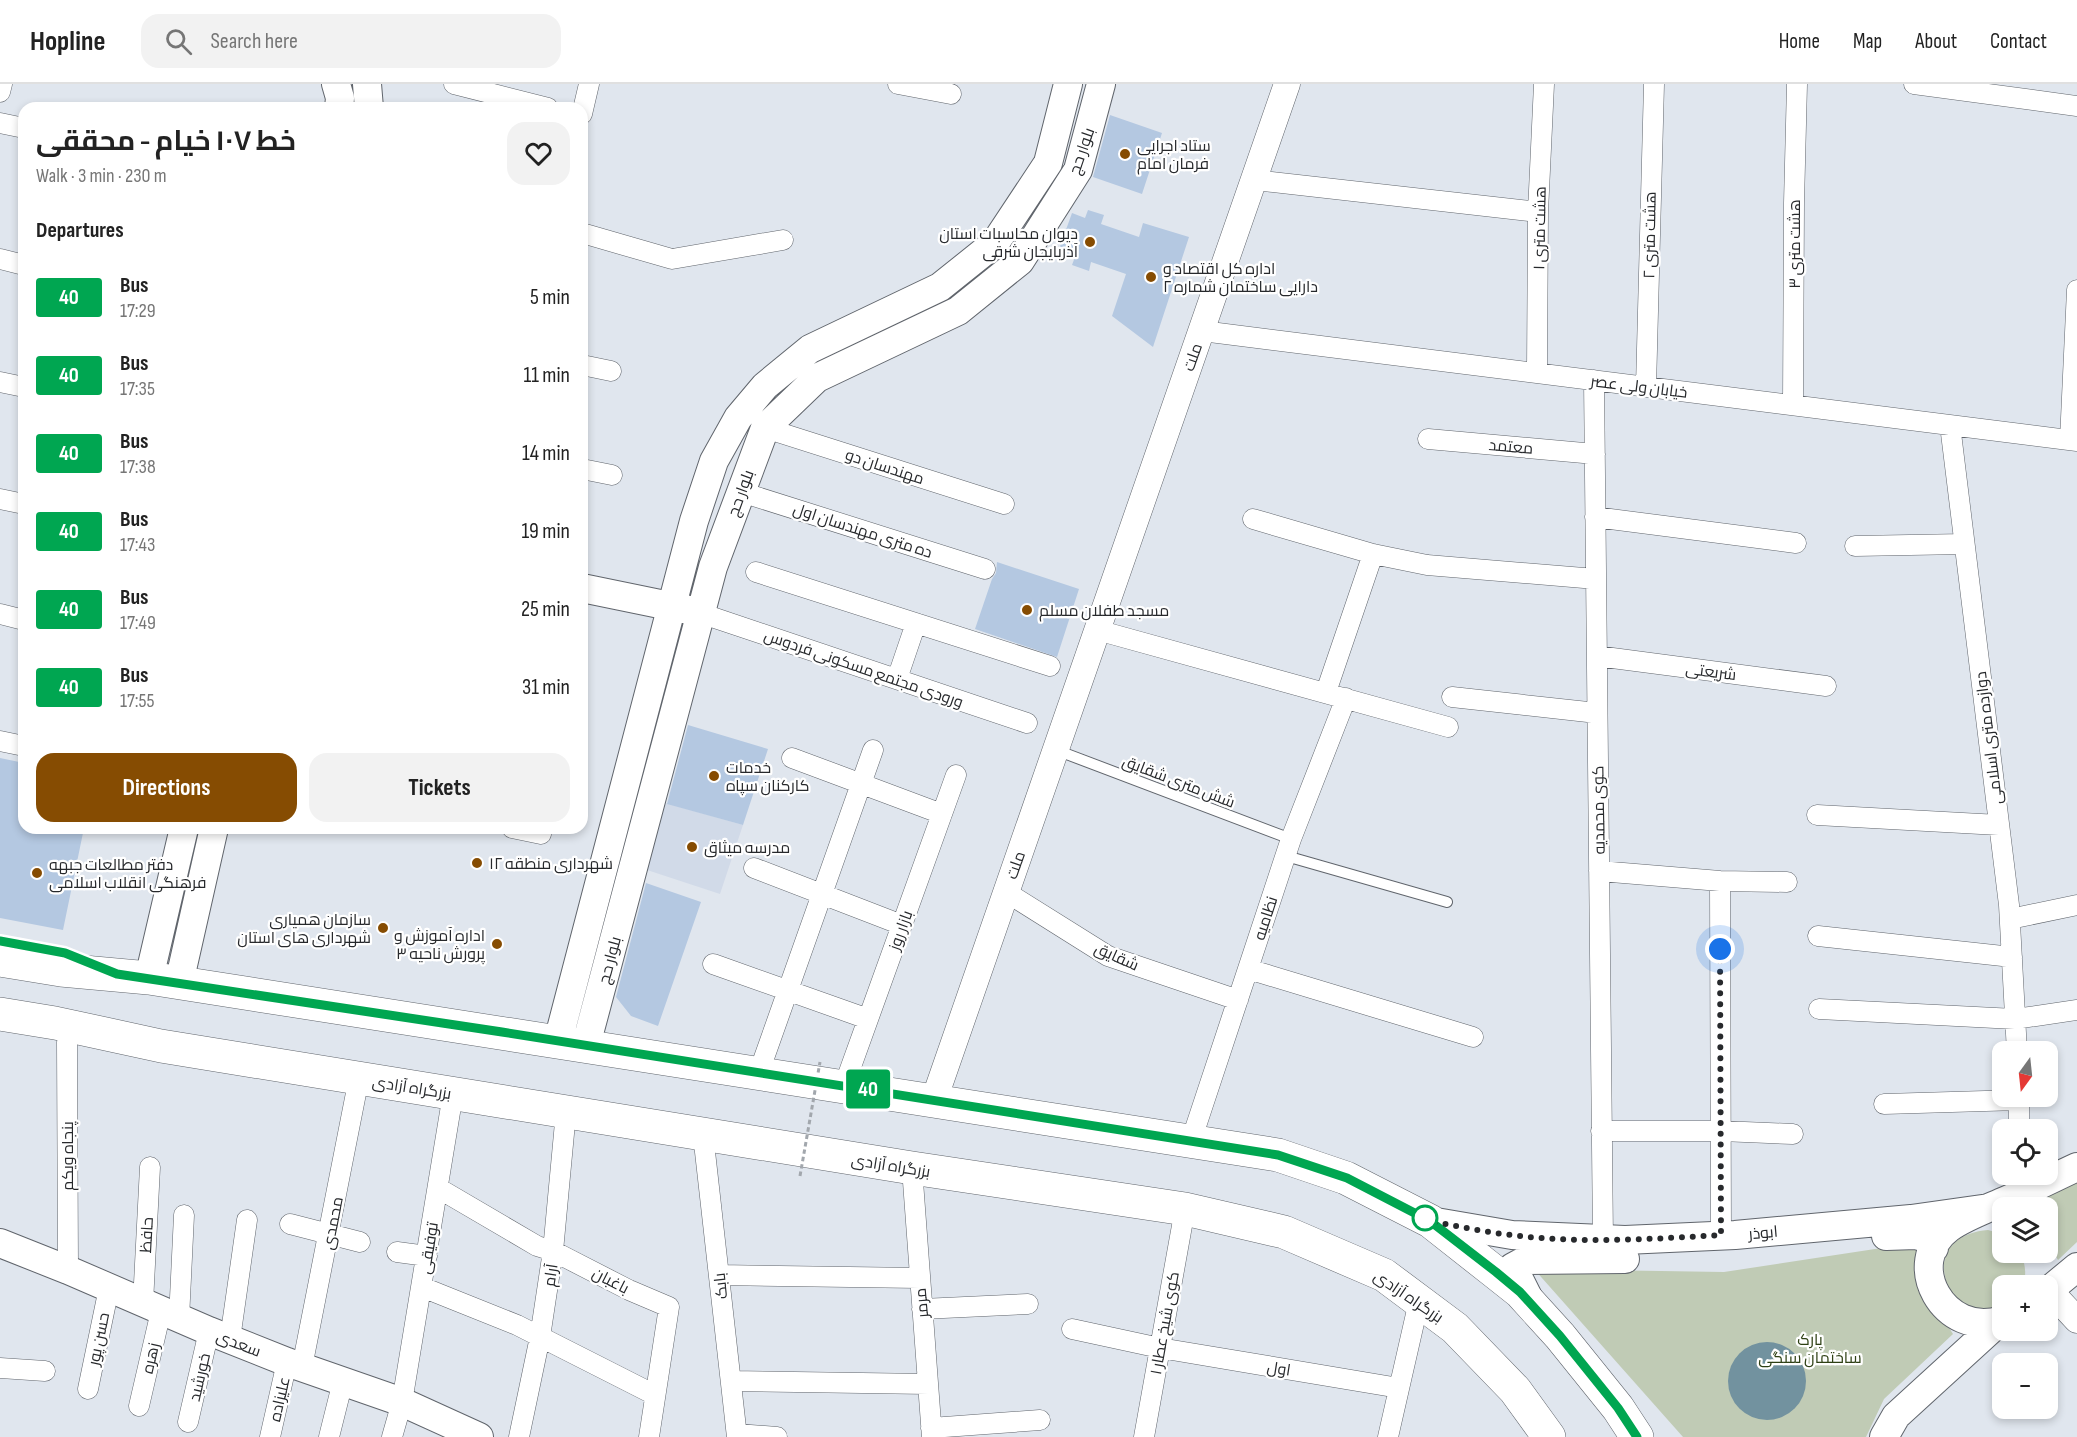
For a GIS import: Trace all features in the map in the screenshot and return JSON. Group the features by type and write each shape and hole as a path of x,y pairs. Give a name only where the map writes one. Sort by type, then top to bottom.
{"highway":[{"path":"0,941 65,953 117,974"},
{"path":"0,960 62,970 164,980 1278,1155 1347,1178 1430,1221 1504,1279 1560,1336 1618,1408 1637,1437"},
{"path":"0,1014 61,1033"},
{"name":"بزرگراه آزادی","path":"0,1034 61,1033 161,1046 912,1168 1185,1209 1284,1232 1384,1275 1455,1328 1515,1390 1549,1437"}],"main road":[{"path":"336,84 340,102"},
{"path":"367,84 368,102"},
{"name":"بلوار حج","path":"572,1043 568,1001 671,605 694,521 714,461 738,418 765,386 810,349 940,287 995,243 1048,163 1068,84"},
{"name":"بلوار حج","path":"572,1043 597,1006 713,567 765,428 818,378 958,311 1020,261 1078,170 1101,84"},
{"path":"1032,187 1056,204"},
{"path":"588,589 700,613"},
{"path":"164,980 161,927 183,834"},
{"path":"164,980 190,933 213,834"},
{"path":"161,927 190,933"},
{"path":"568,1001 597,1006"},
{"path":"2058,1173 2077,1167"},
{"path":"1992,1323 1984,1324 1967,1321 1953,1314 1941,1303 1933,1288 1929,1272 1934,1248 1948,1228 1989,1208 2019,1185"},
{"name":"ابوذر","path":"1533,1306 1514,1267 1526,1260 1721,1235 1911,1218 1989,1208"},
{"name":"ابوذر","path":"1430,1221 1602,1250 1734,1254 1833,1244 1880,1236 1907,1235 1930,1239 1934,1248"},
{"name":"سعدی","path":"0,1243 219,1335 402,1402 470,1435"},
{"path":"2058,1283 2077,1268"},
{"path":"1884,1437 1896,1416 1992,1329"}],"street":[{"path":"0,92 2,84"},
{"path":"454,84 524,102"},
{"path":"585,102 589,84"},
{"path":"898,84 951,94"},
{"name":"ملت","path":"934,1100 1287,84"},
{"name":"هشت متری ۱","path":"1537,373 1538,212 1544,84"},
{"name":"هشت متری ۲","path":"1646,387 1654,84"},
{"name":"هشت متری ۳","path":"1793,405 1797,84"},
{"path":"1914,84 2077,106"},
{"path":"0,123 18,127"},
{"path":"1254,180 1538,212"},
{"path":"588,235 672,259 783,240"},
{"path":"0,259 18,264"},
{"path":"2073,440 2077,290"},
{"name":"خیابان ولی عصر","path":"1202,331 2073,440"},
{"path":"588,367 611,371"},
{"name":"کوی محمدیه","path":"1594,380 1602,1250"},
{"path":"0,382 18,386"},
{"name":"دوازده متری اسلامی","path":"1950,424 2010,919 2016,1041"},
{"name":"مهندسان دو","path":"765,428 1004,504"},
{"name":"معتمد","path":"1428,439 1595,454"},
{"path":"588,470 612,475"},
{"name":"ده متری مهندسان اول","path":"741,492 985,569"},
{"path":"0,499 18,503"},
{"path":"1595,517 1796,543"},
{"path":"1253,519 1372,554 1427,566 1596,579"},
{"path":"1855,546 1964,544"},
{"path":"1326,692 1372,554"},
{"path":"756,572 1050,666"},
{"name":"ورودی مجتمع مسکونی فردوس","path":"700,613 1027,723"},
{"path":"0,614 18,618"},
{"path":"897,679 916,623"},
{"path":"1097,630 1448,727"},
{"name":"شریعتی","path":"1596,656 1826,686"},
{"name":"نظامیه","path":"1191,1141 1289,847 1346,698"},
{"path":"1452,698 1597,713"},
{"path":"0,741 18,745"},
{"path":"759,1072 873,750"},
{"path":"792,758 942,814"},
{"name":"بازار روز","path":"844,1086 956,775"},
{"path":"1817,815 1999,825"},
{"path":"754,868 902,925"},
{"path":"1599,871 1720,881 1787,882"},
{"path":"1720,881 1721,1235"},
{"name":"شقایق","path":"1006,892 1108,956 1238,1000"},
{"path":"2010,919 2077,905"},
{"path":"1818,936 2012,957"},
{"path":"713,963 868,1019"},
{"path":"1248,969 1473,1037"},
{"path":"1819,1009 2015,1019 2077,1010"},
{"name":"پنجاه ویکم","path":"61,1033 68,1270"},
{"name":"محمدی","path":"295,1364 330,1235 359,1078"},
{"name":"توفیقی","path":"392,1437 402,1402 453,1094"},
{"path":"1884,1104 1992,1099"},
{"name":"آرام","path":"519,1437 540,1337 554,1251 566,1112"},
{"path":"1601,1131 1721,1131 1793,1134"},
{"name":"بابک","path":"703,1134 737,1436"},
{"name":"حافظ","path":"150,1167 161,1311"},
{"name":"مرمر","path":"912,1168 932,1432"},
{"name":"باغبان","path":"438,1188 537,1246 554,1251 629,1290 669,1307 649,1437"},
{"name":"کوی شیخ عطار ۱","path":"1144,1437 1185,1209"},
{"path":"161,1311 184,1215"},
{"name":"خورشید","path":"188,1422 219,1335 247,1220"},
{"path":"290,1224 360,1242"},
{"path":"398,1252 427,1256"},
{"path":"719,1275 919,1278"},
{"path":"422,1287 517,1325 655,1395"},
{"name":"حسن پور","path":"87,1389 109,1288"},
{"path":"1388,1437 1419,1301"},
{"path":"2058,1301 2077,1320"},
{"path":"922,1309 1028,1304"},
{"name":"زهره","path":"139,1406 161,1311"},
{"name":"اول","path":"1072,1329 1160,1348 1399,1388"},
{"name":"علیزاده","path":"270,1437 295,1364"},
{"path":"0,1368 45,1371"},
{"path":"329,1437 343,1381"},
{"path":"731,1381 928,1384"},
{"path":"932,1432 1040,1420"},
{"path":"737,1436 777,1437"}],"lane":[{"name":"شش متری شقایق","path":"1055,750 1289,847 1447,902"}],"path":[{"path":"801,1176 820,1062"}],"shaded area":[{"name":"مدرسه میثاق","path":"662,802 743,825 720,894 641,868"}],"green space":[{"path":"2077,1177 2077,1242 2058,1260 2058,1197 2037,1197"},
{"path":"1992,1231 1992,1263 2024,1263 2024,1265 2025,1275 1992,1275 1992,1310 1977,1312 1958,1302 1948,1287 1945,1275 1944,1264 1950,1247 1957,1240 1976,1232"},
{"name":"پارک ساختمان سنگی","path":"1921,1242 1929,1296 1953,1334 1884,1399 1866,1437 1683,1437 1534,1269 1724,1272"}],"water":[{"path":"1767,1342 1782,1345 1799,1359 1806,1381 1803,1396 1789,1413 1767,1420 1752,1417 1735,1403 1728,1381 1731,1366 1745,1349"}],"building":[{"name":"ستاد اجرایی فرمان امام","path":"1110,115 1162,133 1142,194 1093,177"},
{"name":"اداره کل اقتصاد و دارایی ساختمان شماره ۲","path":"1088,210 1104,215 1101,224 1139,237 1143,223 1189,237 1153,347 1112,316 1126,274 1091,262 1089,271 1072,265 1075,257 1058,252 1072,213 1085,218"},
{"name":"مسجد طفلان مسلم","path":"997,562 1079,589 1057,657 975,629 996,573"},
{"name":"خدمات کارکنان سپاه","path":"688,725 768,749 743,825 667,804"},
{"name":"دفتر مطالعات جبهه فرهنگی انقلاب اسلامی","path":"0,758 18,762 18,834 83,834 63,930 0,918"},
{"path":"646,883 701,902 658,1026 631,1016 616,997"}],"bus line":[{"name":"40","path":"0,941 65,953 117,974 502,1032 1278,1155 1347,1178 1430,1221 1496,1272 1520,1292 1560,1336 1618,1408 1637,1437"}],"place":[{"name":"ستاد اجرایی فرمان امام","path":"1125,154"},
{"name":"دیوان محاسبات استان آذربایجان شرقی","path":"1090,242"},
{"name":"اداره کل اقتصاد و دارایی ساختمان شماره ۲","path":"1151,277"},
{"name":"مسجد طفلان مسلم","path":"1027,610"},
{"name":"خدمات کارکنان سپاه","path":"714,776"},
{"name":"مدرسه میثاق","path":"692,847"},
{"name":"شهرداری منطقه ۱۲","path":"477,863"},
{"name":"دفتر مطالعات جبهه فرهنگی انقلاب اسلامی","path":"37,873"},
{"name":"سازمان همیاری شهرداری های استان","path":"383,928"},
{"name":"اداره آموزش و پرورش ناحیه ۳","path":"497,944"}],"route":[{"path":"1425,1218 1430,1221 1535,1237 1625,1240 1721,1235 1720,949"}]}
